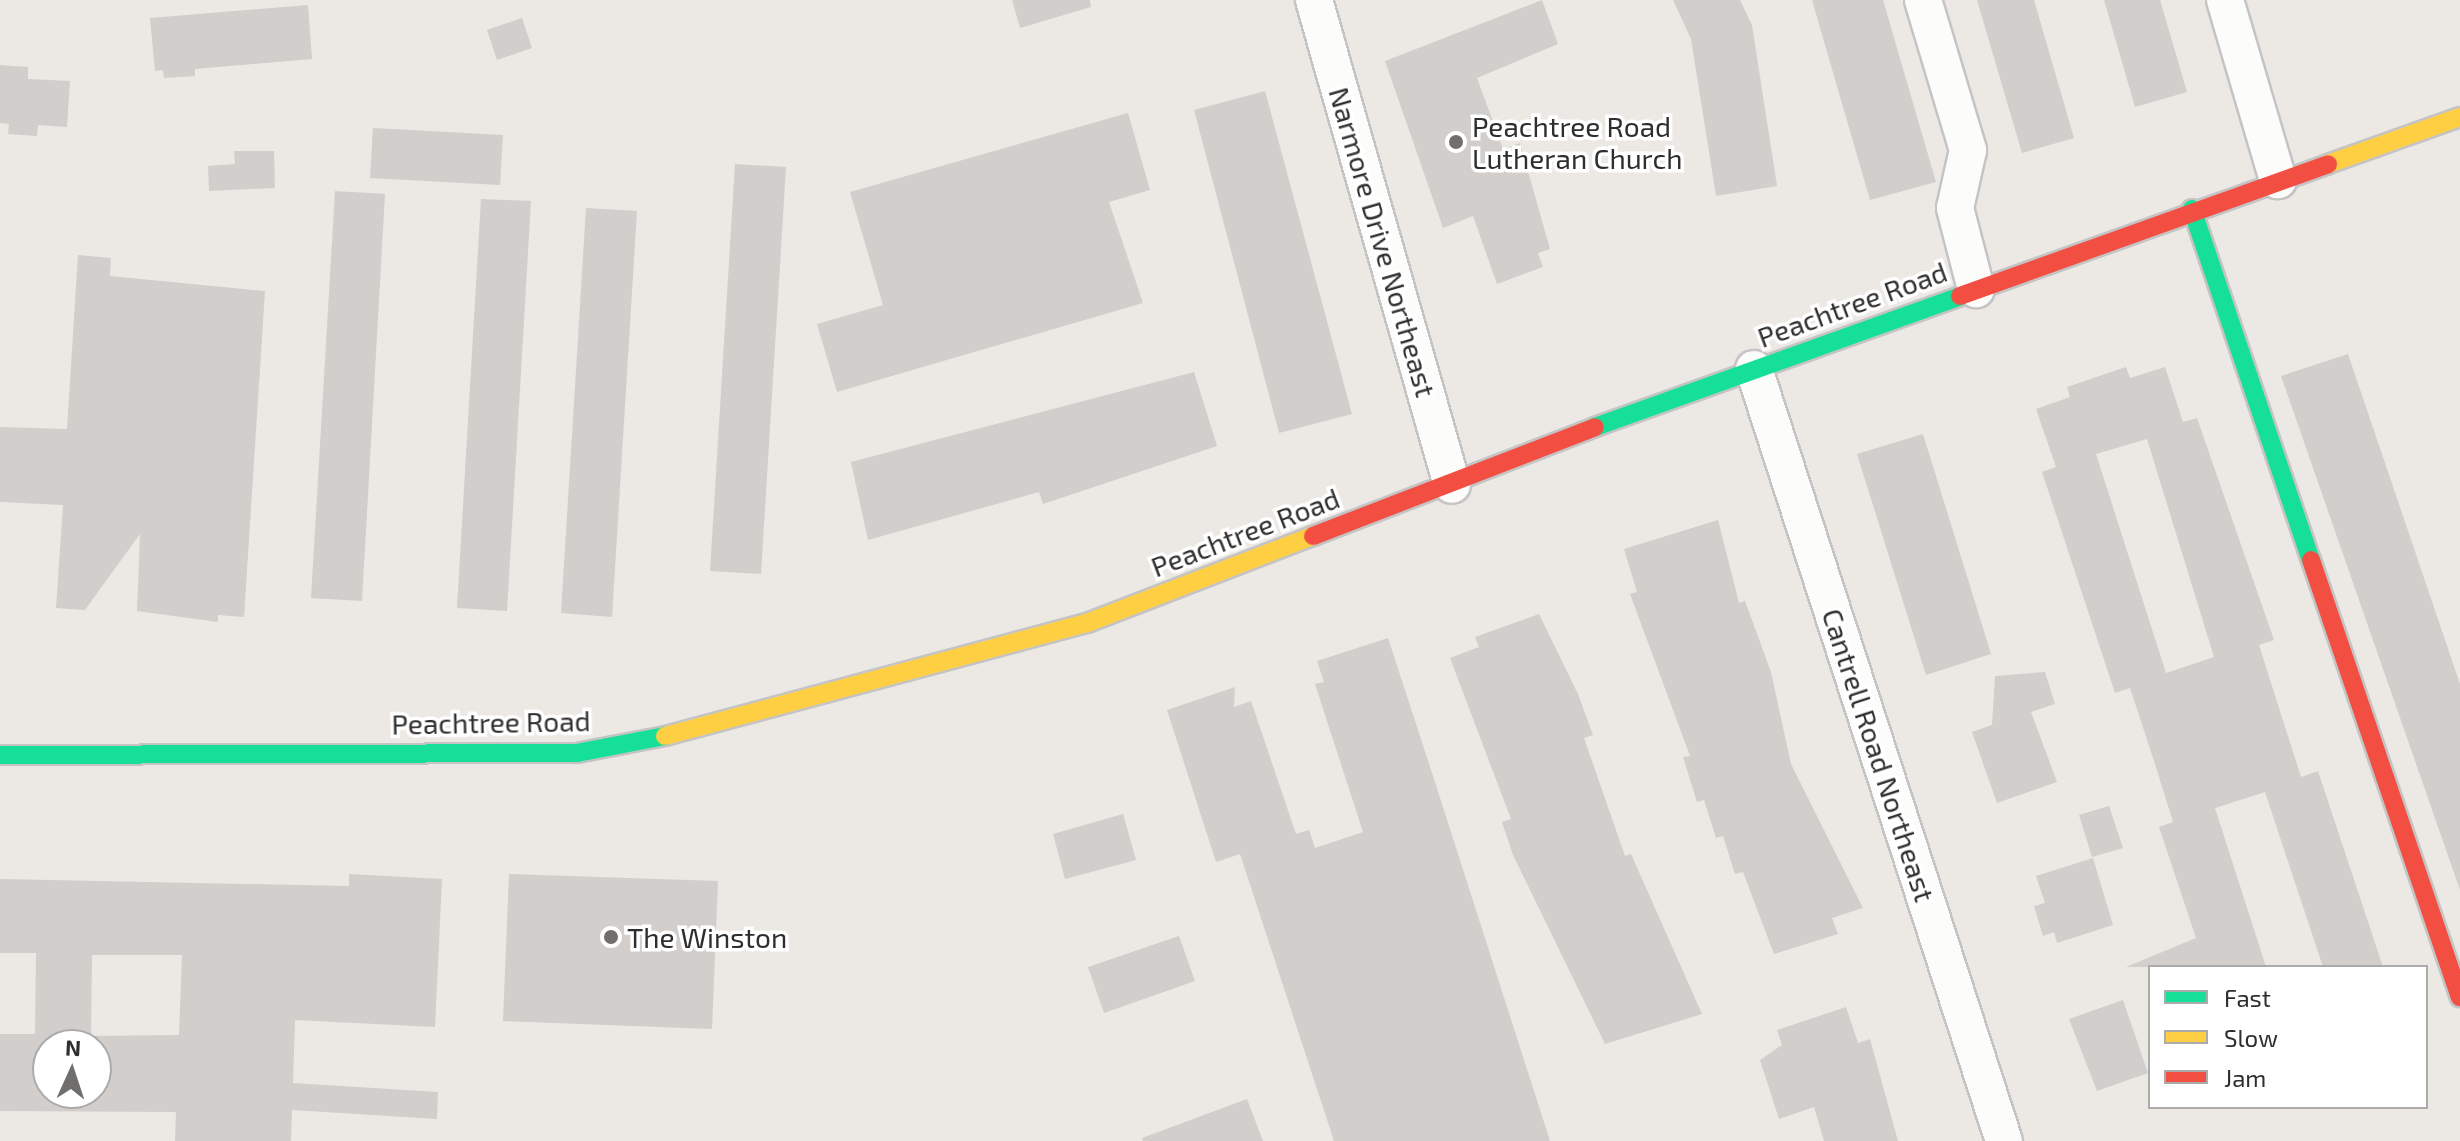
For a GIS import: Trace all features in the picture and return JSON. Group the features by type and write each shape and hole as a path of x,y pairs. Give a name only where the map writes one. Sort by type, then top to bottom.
{"main road":[{"name":"Peachtree Road","path":"0,755 577,753 668,736 1087,623 1754,369 2192,209 2460,117"},
{"path":"2192,209 2460,997"}],"street":[{"name":"Narmore Drive Northeast","path":"1314,0 1452,485"},
{"path":"1923,0 1968,150 1955,208 1976,289"},
{"path":"2225,0 2278,180"},
{"name":"Cantrell Road Northeast","path":"1754,369 2004,1141"}],"building":[{"path":"1012,0 1090,0 1091,7 1020,28"},
{"name":"Peachtree Road Lutheran Church","path":"1542,0 1558,44 1477,78 1503,149 1520,143 1550,249 1538,253 1543,267 1497,284 1473,216 1443,228 1385,61"},
{"path":"1673,0 1740,0 1752,25 1777,186 1716,196 1691,39"},
{"path":"1812,0 1883,0 1936,182 1870,200"},
{"path":"1977,0 2034,0 2074,138 2022,153"},
{"path":"2104,0 2160,0 2187,92 2135,107"},
{"path":"308,5 312,59 195,69 195,76 164,78 163,70 155,71 150,18"},
{"path":"522,18 532,48 497,60 487,30"},
{"path":"0,65 28,67 28,79 70,81 67,127 38,125 37,136 8,134 9,124 0,123"},
{"path":"1265,91 1352,414 1279,433 1194,110"},
{"path":"1128,113 1150,190 1109,202 1143,303 837,392 817,324 883,305 850,192"},
{"path":"373,128 503,135 500,185 370,178"},
{"path":"234,151 274,151 275,188 209,191 208,166 235,164"},
{"path":"735,164 786,167 761,574 710,571"},
{"path":"335,191 385,194 362,601 311,598"},
{"path":"481,199 531,201 507,611 457,608"},
{"path":"586,208 637,211 612,617 561,613"},
{"path":"78,255 111,258 110,276 265,291 244,617 218,615 218,622 137,611 140,534 85,610 56,608 63,505 0,502 0,427 67,429"},
{"path":"2348,354 2460,684 2460,890 2281,376"},
{"path":"2126,367 2130,378 2165,367 2183,422 2197,418 2274,640 2259,645 2301,777 2318,771 2382,965 2322,965 2265,792 2215,808 2265,965 2126,967 2196,938 2159,827 2173,822 2130,688 2115,693 2042,472 2056,467 2036,409 2070,397 2067,387","holes":["2147,439 2214,657 2166,673 2096,454"]},
{"path":"1194,372 1217,446 1043,504 1039,492 868,540 851,462"},
{"path":"1923,434 1991,654 1926,675 1857,454"},
{"path":"1718,520 1739,603 1745,601 1771,672 1791,764 1863,908 1832,918 1838,934 1774,954 1743,872 1735,874 1723,836 1716,838 1704,800 1697,802 1683,757 1690,756 1630,594 1637,592 1624,549"},
{"path":"1539,614 1578,694 1593,735 1584,738 1625,856 1631,854 1702,1014 1605,1044 1513,855 1502,822 1511,819 1450,658 1479,647 1475,637"},
{"path":"1388,638 1550,1141 1334,1141 1240,854 1216,862 1167,710 1235,687 1234,707 1251,701 1296,834 1309,830 1315,848 1363,832 1315,684 1324,682 1317,661"},
{"path":"2045,672 2055,704 2031,712 2057,782 1997,803 1972,732 1992,725 1995,676"},
{"path":"2109,806 2123,848 2092,857 2079,815"},
{"path":"1123,814 1136,860 1065,879 1053,834"},
{"path":"2093,858 2113,925 2057,943 2054,932 2043,936 2034,906 2045,903 2036,876"},
{"path":"349,874 442,879 435,1027 295,1020 293,1083 438,1092 437,1119 292,1110 291,1141 175,1141 176,1112 0,1111 0,1034 32,1034 32,1109 112,1109 112,1036 179,1035 182,955 92,955 91,1029 35,1029 36,953 0,953 0,879 349,886"},
{"name":"The Winston","path":"509,874 718,881 712,1029 503,1021"},
{"path":"1179,936 1195,981 1104,1013 1088,967"},
{"path":"2123,1000 2148,1073 2097,1091 2069,1019"},
{"path":"1846,1007 1858,1043 1870,1039 1898,1141 1824,1141 1814,1107 1779,1119 1760,1060 1782,1045 1777,1030"},
{"path":"1247,1099 1263,1141 1143,1141 1142,1138"}],"traffic: fast":[{"path":"2192,209 2311,560"},
{"path":"1595,427 1960,296"},
{"path":"0,755 577,753 665,736"}],"traffic: slow":[{"path":"2328,164 2460,117"},
{"path":"665,736 1087,623 1313,536"}],"traffic: jam":[{"path":"1960,296 2328,164"},
{"path":"1313,536 1595,427"},
{"path":"2311,560 2460,997"}],"place":[{"name":"Peachtree Road Lutheran Church","path":"1456,142"},
{"name":"The Winston","path":"611,937"}]}
